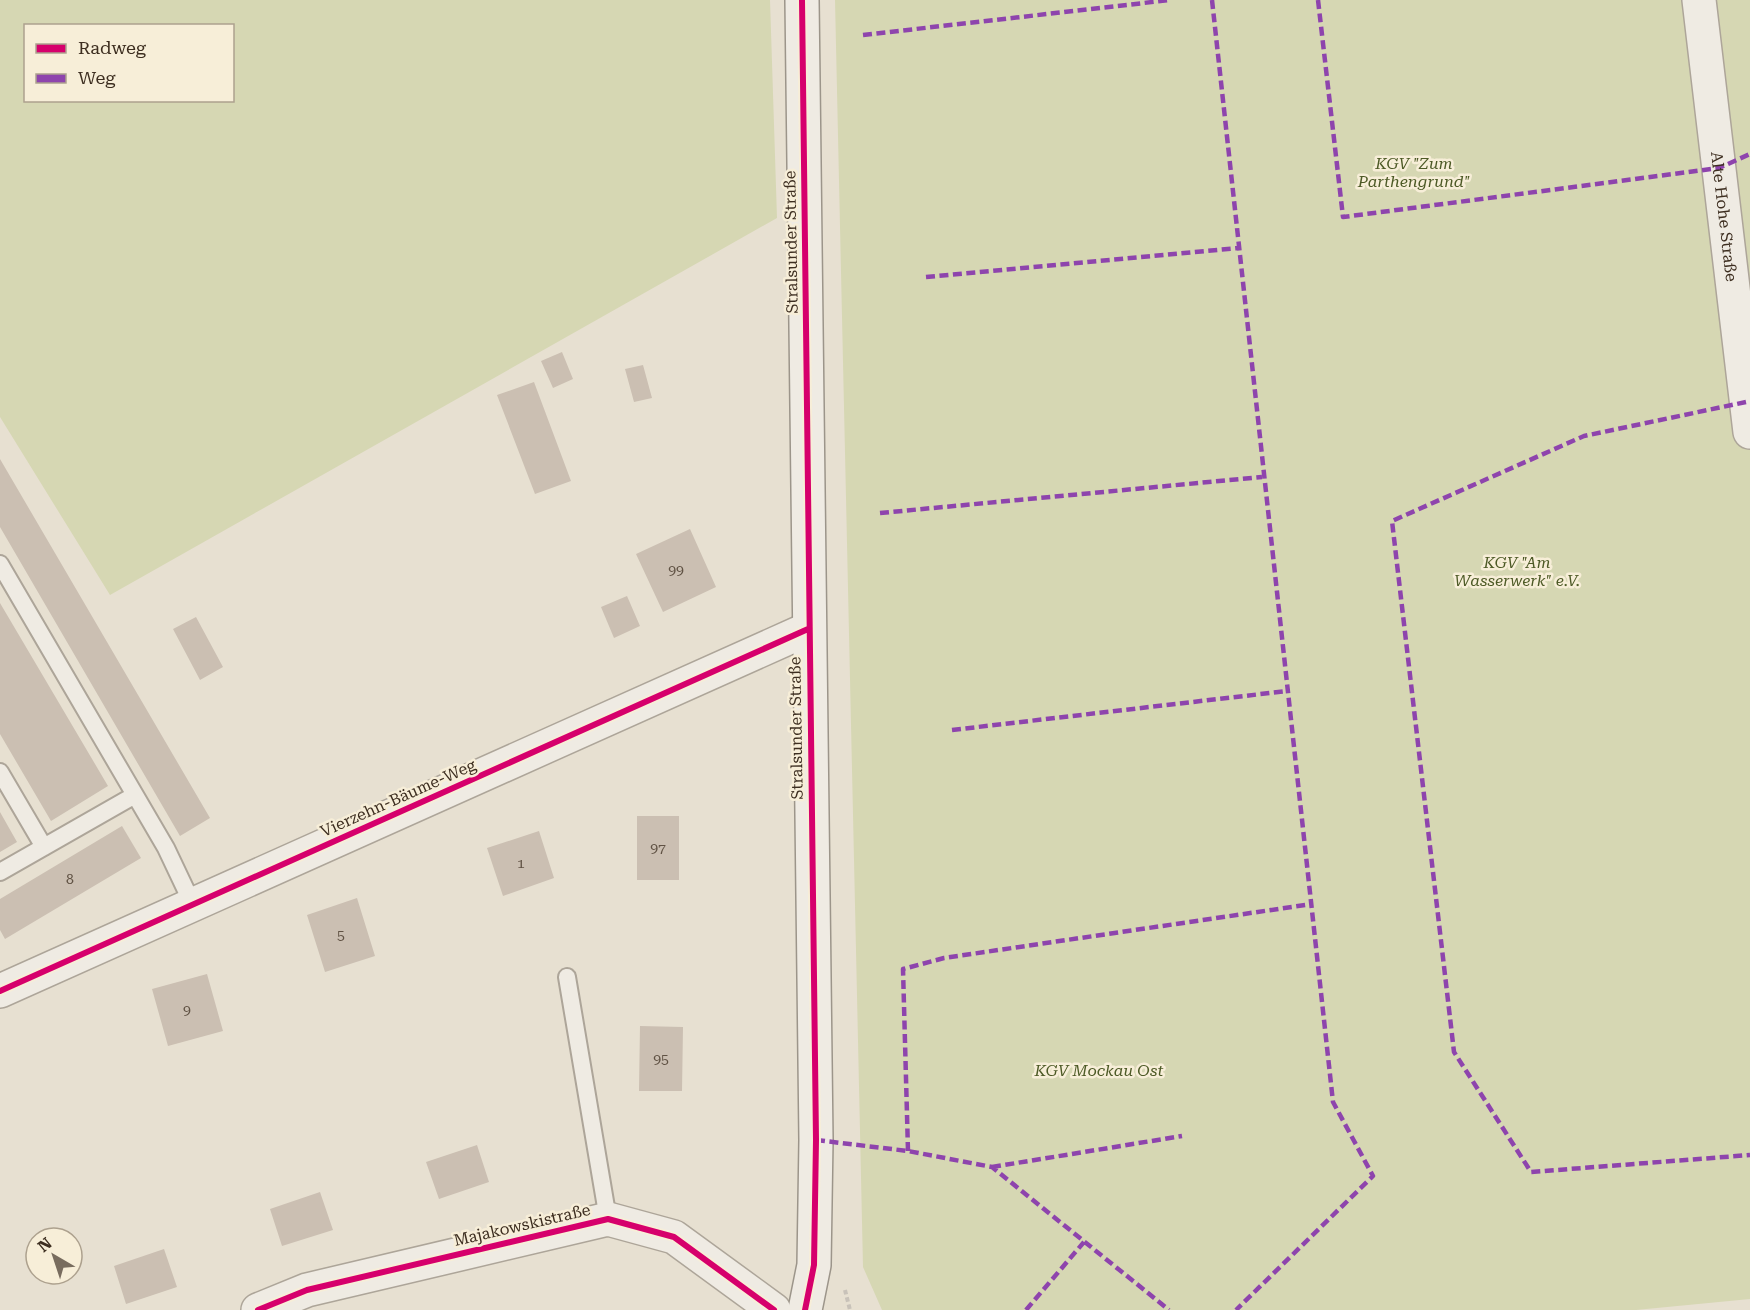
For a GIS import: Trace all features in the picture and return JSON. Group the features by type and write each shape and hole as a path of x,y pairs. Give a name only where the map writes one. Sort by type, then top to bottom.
{"street":[{"name":"Stralsunder Straße","path":"802,0 816,1140 814,1265 805,1310"},
{"name":"Alte Hohe Straße","path":"1699,0 1750,432"},
{"name":"Vierzehn-Bäume-Weg","path":"1,988 808,629"},
{"name":"Majakowskistraße","path":"258,1310 307,1290 608,1219 674,1237 774,1310"}],"lane":[{"path":"0,564 166,848 194,904"},
{"path":"0,772 44,847"},
{"path":"0,872 135,795"},
{"path":"567,977 608,1219"}],"green space":[{"path":"0,0 770,0 777,218 110,595 0,417"},
{"path":"835,0 1750,0 1750,1299 1636,1310 882,1310 863,1267"}],"building":[{"path":"562,352 573,379 553,388 541,361"},
{"path":"643,365 652,398 634,402 625,369"},
{"path":"534,382 571,481 535,494 497,395"},
{"path":"0,459 210,818 180,836 0,527"},
{"path":"690,529 716,587 663,612 636,554"},
{"path":"627,596 640,626 614,638 601,607"},
{"path":"0,603 108,786 51,821 0,734"},
{"path":"196,617 223,667 200,680 173,629"},
{"path":"0,812 17,842 0,852"},
{"path":"637,816 679,816 679,880 637,880"},
{"path":"122,826 141,858 5,939 0,930 0,899"},
{"path":"539,831 554,878 503,896 487,848"},
{"path":"357,898 375,956 325,972 307,915"},
{"path":"207,974 223,1031 168,1046 152,989"},
{"path":"640,1026 683,1027 682,1091 639,1091"},
{"path":"477,1145 489,1182 439,1199 426,1162"},
{"path":"320,1192 333,1230 282,1246 270,1209"},
{"path":"164,1249 177,1287 126,1304 114,1266"}],"marked path":[{"path":"863,35 1170,0"},
{"path":"1212,0 1333,1102 1373,1176 1236,1310"},
{"path":"1318,0 1343,217 1719,168 1750,154"},
{"path":"926,277 1238,248"},
{"path":"1746,402 1584,436 1392,521 1454,1052 1531,1172 1750,1155"},
{"path":"880,513 1262,477"},
{"path":"952,730 1287,691"},
{"path":"908,1151 903,969 944,958 1312,904"},
{"path":"992,1167 1182,1136"},
{"path":"816,1140 908,1151 992,1167 1169,1310"},
{"path":"1026,1310 1084,1242"}],"cycle path":[{"path":"802,0 816,1140 814,1265 805,1310"},
{"path":"0,991 808,629"},
{"path":"258,1310 307,1290 608,1219 674,1237 774,1310"}],"park label":[{"name":"KGV \"Zum Parthengrund\"","path":"1414,172"},
{"name":"KGV \"Am Wasserwerk\" e.V.","path":"1517,571"},
{"name":"KGV Mockau Ost","path":"1099,1070"}]}
